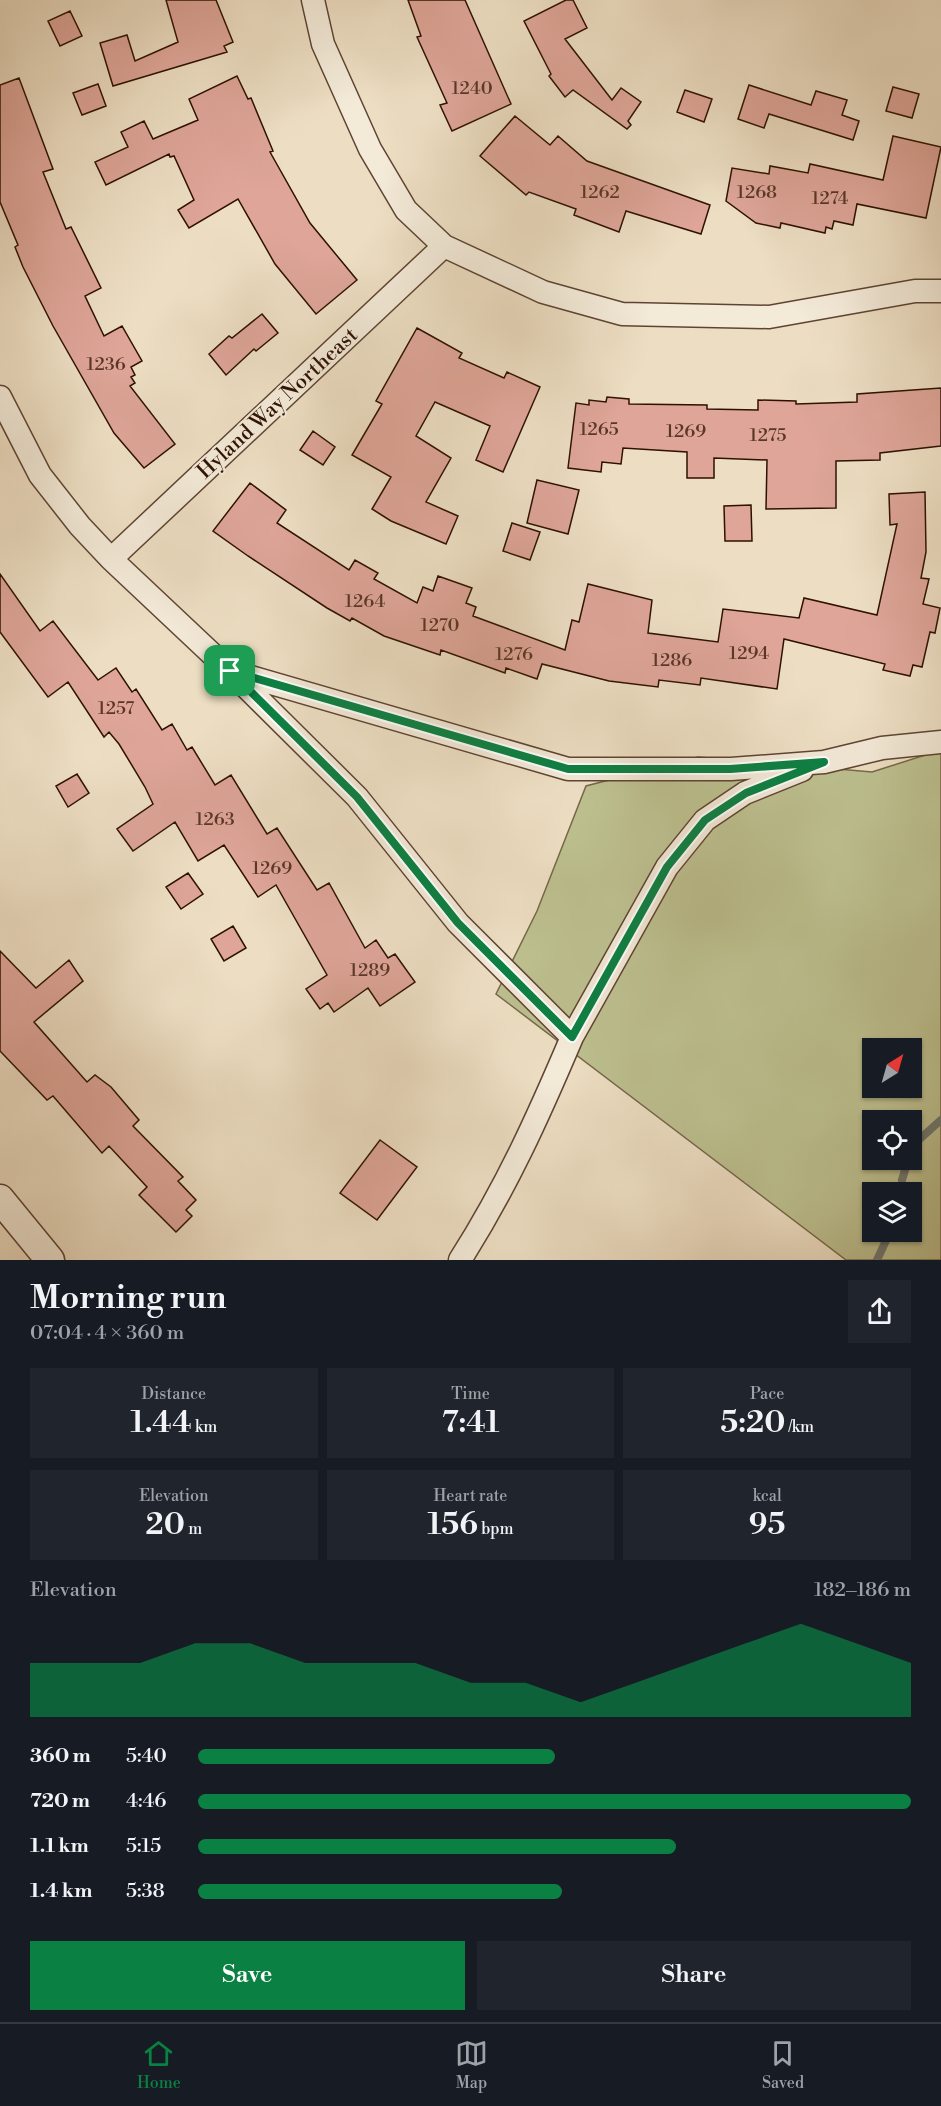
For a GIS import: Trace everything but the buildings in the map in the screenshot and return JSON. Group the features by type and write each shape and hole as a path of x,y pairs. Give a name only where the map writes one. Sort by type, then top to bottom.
{"street":[{"path":"313,0 323,44 370,149 406,210 444,246 543,292 622,314 769,316 915,291 941,291"},
{"name":"Hyland Way Northeast","path":"111,559 444,246"},
{"path":"0,397 40,475 80,526 111,559 230,671 357,797 458,923 572,1037"},
{"path":"230,671 568,769 730,769 824,762"},
{"path":"460,1260 501,1194 531,1134 572,1037 667,867 705,820 746,793 824,762 882,748 941,742"},
{"path":"0,1199 50,1260"}],"green space":[{"path":"941,750 941,1260 846,1260 496,994 537,911 586,786 698,757 872,772"}],"waterway":[{"path":"922,1137 941,1120"},
{"path":"902,1180 905,1170"},
{"path":"877,1260 885,1242"}],"route":[{"path":"230,671 568,769 730,769 824,762 746,793 705,820 667,867 572,1037 458,923 357,797 230,671"}]}
